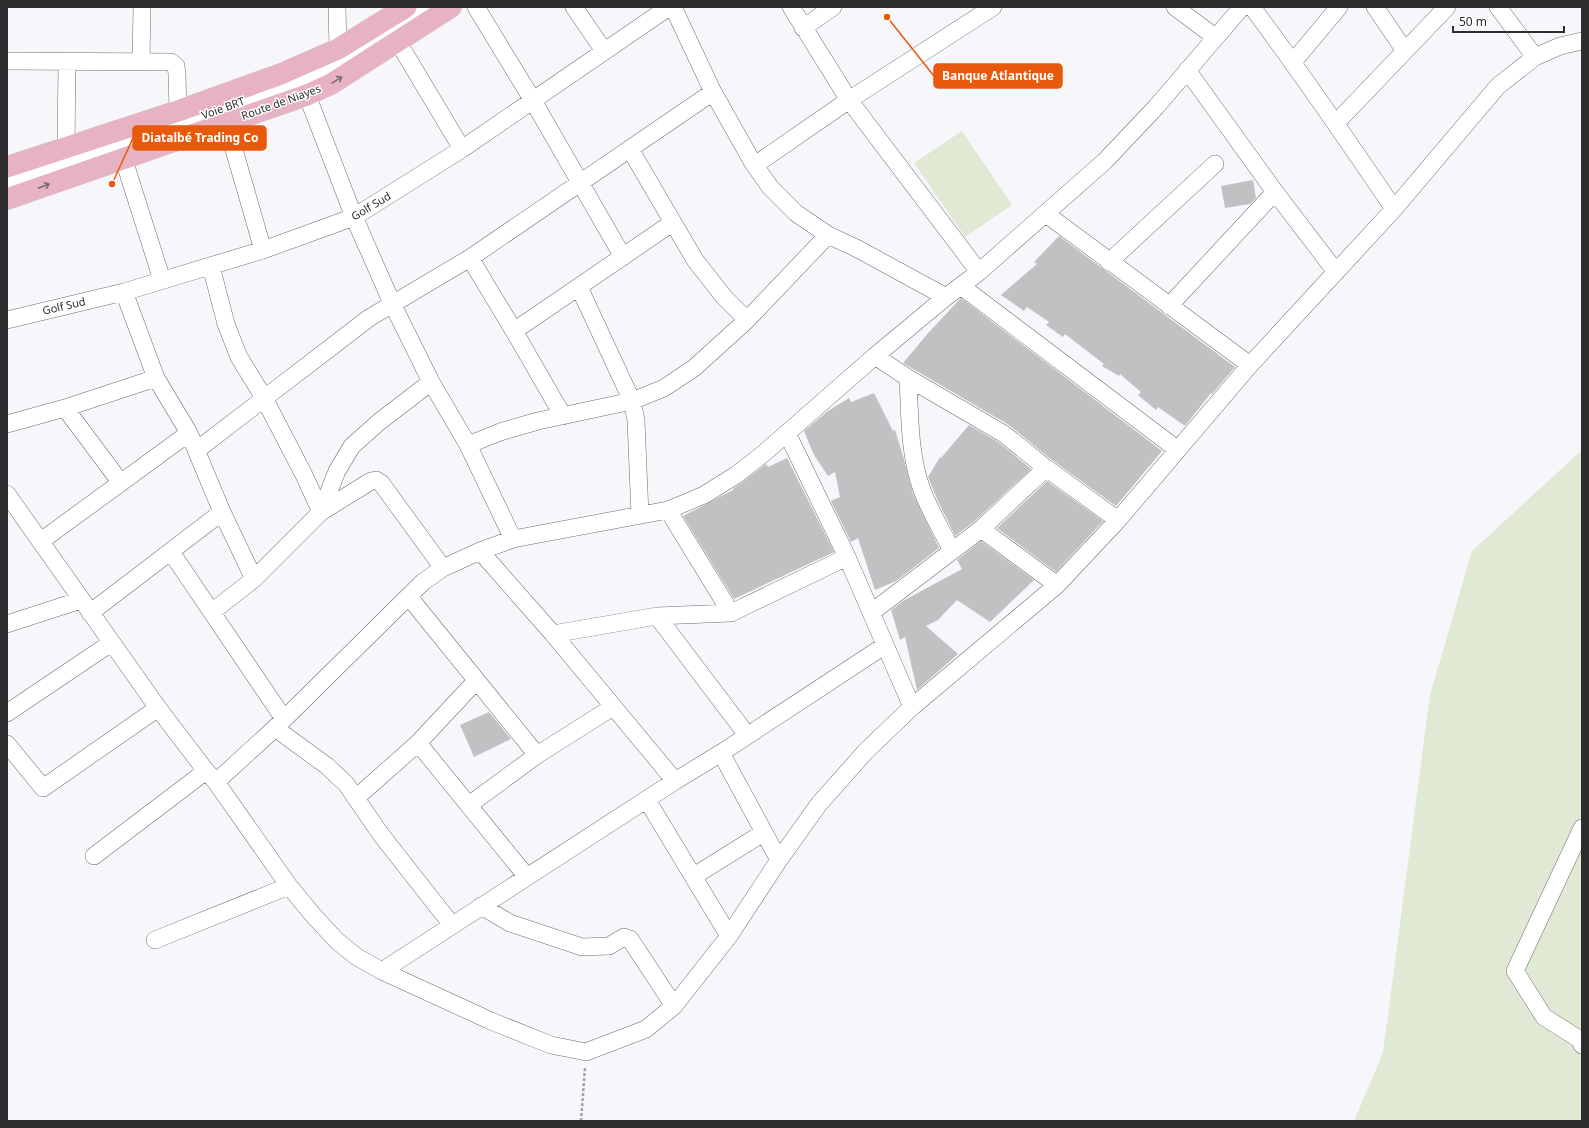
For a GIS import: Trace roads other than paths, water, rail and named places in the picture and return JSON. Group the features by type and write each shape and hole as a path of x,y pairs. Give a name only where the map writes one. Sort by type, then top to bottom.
{"main road":[{"path":"7,167 66,149 178,111 281,74 338,49 406,7"},
{"name":"Route de Niayes","path":"7,199 124,157 306,95 331,84 451,7"}],"street":[{"path":"141,61 142,7"},
{"path":"337,7 338,49"},
{"name":"Voie BRT","path":"7,183 317,74 369,46 427,7"},
{"path":"476,7 532,99 623,257"},
{"path":"574,7 604,50"},
{"name":"Golf Sud","path":"7,320 124,292 263,250 354,217 462,149 532,99 669,7"},
{"path":"673,7 713,92 755,165 770,187 796,213 828,235 858,249 946,297"},
{"path":"791,7 849,100 980,272"},
{"path":"803,28 833,7"},
{"path":"755,165 849,100 993,7"},
{"path":"1175,7 1215,37"},
{"path":"94,856 211,777 279,724 423,582 443,568 480,551 513,539 668,510 704,495 736,475 787,433 875,356 946,297 980,272 1105,161 1156,107 1242,7"},
{"path":"1252,7 1293,62 1394,209"},
{"path":"1293,62 1339,7"},
{"path":"1375,7 1405,51"},
{"path":"1336,124 1447,7"},
{"path":"1498,7 1535,57"},
{"path":"7,494 158,708 211,777 289,886 338,941 357,957 382,971 551,1045 586,1052 646,1029 674,1006 730,936 779,860 819,804 866,751 912,707 1057,585 1118,520 1250,365 1394,209 1498,86 1535,57 1560,46 1582,41"},
{"path":"398,42 462,149"},
{"path":"7,61 172,62 176,66 178,111"},
{"path":"66,149 67,62"},
{"path":"1187,70 1275,192 1336,272"},
{"path":"197,450 369,318 470,258 579,182 713,92"},
{"path":"306,95 354,217 392,303 431,382 468,445 513,539"},
{"path":"226,122 263,250"},
{"path":"630,149 695,260 724,297 746,320"},
{"path":"124,157 162,280"},
{"path":"1109,262 1215,164"},
{"path":"1169,306 1275,192"},
{"path":"1046,214 1250,365"},
{"path":"514,331 672,223"},
{"path":"468,445 500,432 538,421 632,401 664,388 694,368 746,320 828,235"},
{"path":"470,258 564,416"},
{"path":"211,266 226,324 239,357 264,398 304,475 321,512"},
{"path":"961,286 1178,450"},
{"path":"579,287 632,401 636,420 640,515"},
{"path":"124,292 156,378 189,433 222,512 254,579"},
{"path":"875,356 908,378 1004,434 1046,468 1118,520"},
{"path":"7,424 65,408 156,378"},
{"path":"908,378 915,467 922,491 952,551"},
{"path":"321,512 338,471 352,446 379,422 431,382"},
{"path":"65,408 121,483"},
{"path":"41,541 189,433"},
{"path":"787,433 847,557 872,612 884,646 912,707"},
{"path":"872,612 981,529 1046,468"},
{"path":"212,612 254,579 321,512 371,481 376,480 381,483 443,568"},
{"path":"668,510 731,613"},
{"path":"7,624 86,606 170,552 222,512"},
{"path":"981,529 1057,585"},
{"path":"480,551 553,634 675,781"},
{"path":"170,552 212,612 279,724 346,784 382,836 452,926"},
{"path":"553,634 657,616 731,613 847,557"},
{"path":"409,597 537,755"},
{"path":"657,616 747,735"},
{"path":"7,713 112,643"},
{"path":"382,971 675,781 721,753 884,646"},
{"path":"356,798 418,743 476,681"},
{"path":"469,805 537,755 613,707"},
{"path":"10,756 43,788 158,708"},
{"path":"418,743 527,877"},
{"path":"721,753 779,860"},
{"path":"647,800 730,936"},
{"path":"1582,828 1515,971 1544,1017 1578,1039 1582,1045"},
{"path":"694,876 763,833"},
{"path":"155,940 289,886"},
{"path":"481,906 510,923 582,947 609,946 624,937 630,939 674,1006"}],"place":[{"name":"Banque Atlantique","path":"887,17"},
{"name":"Diatalbé Trading Co","path":"112,184"}]}
